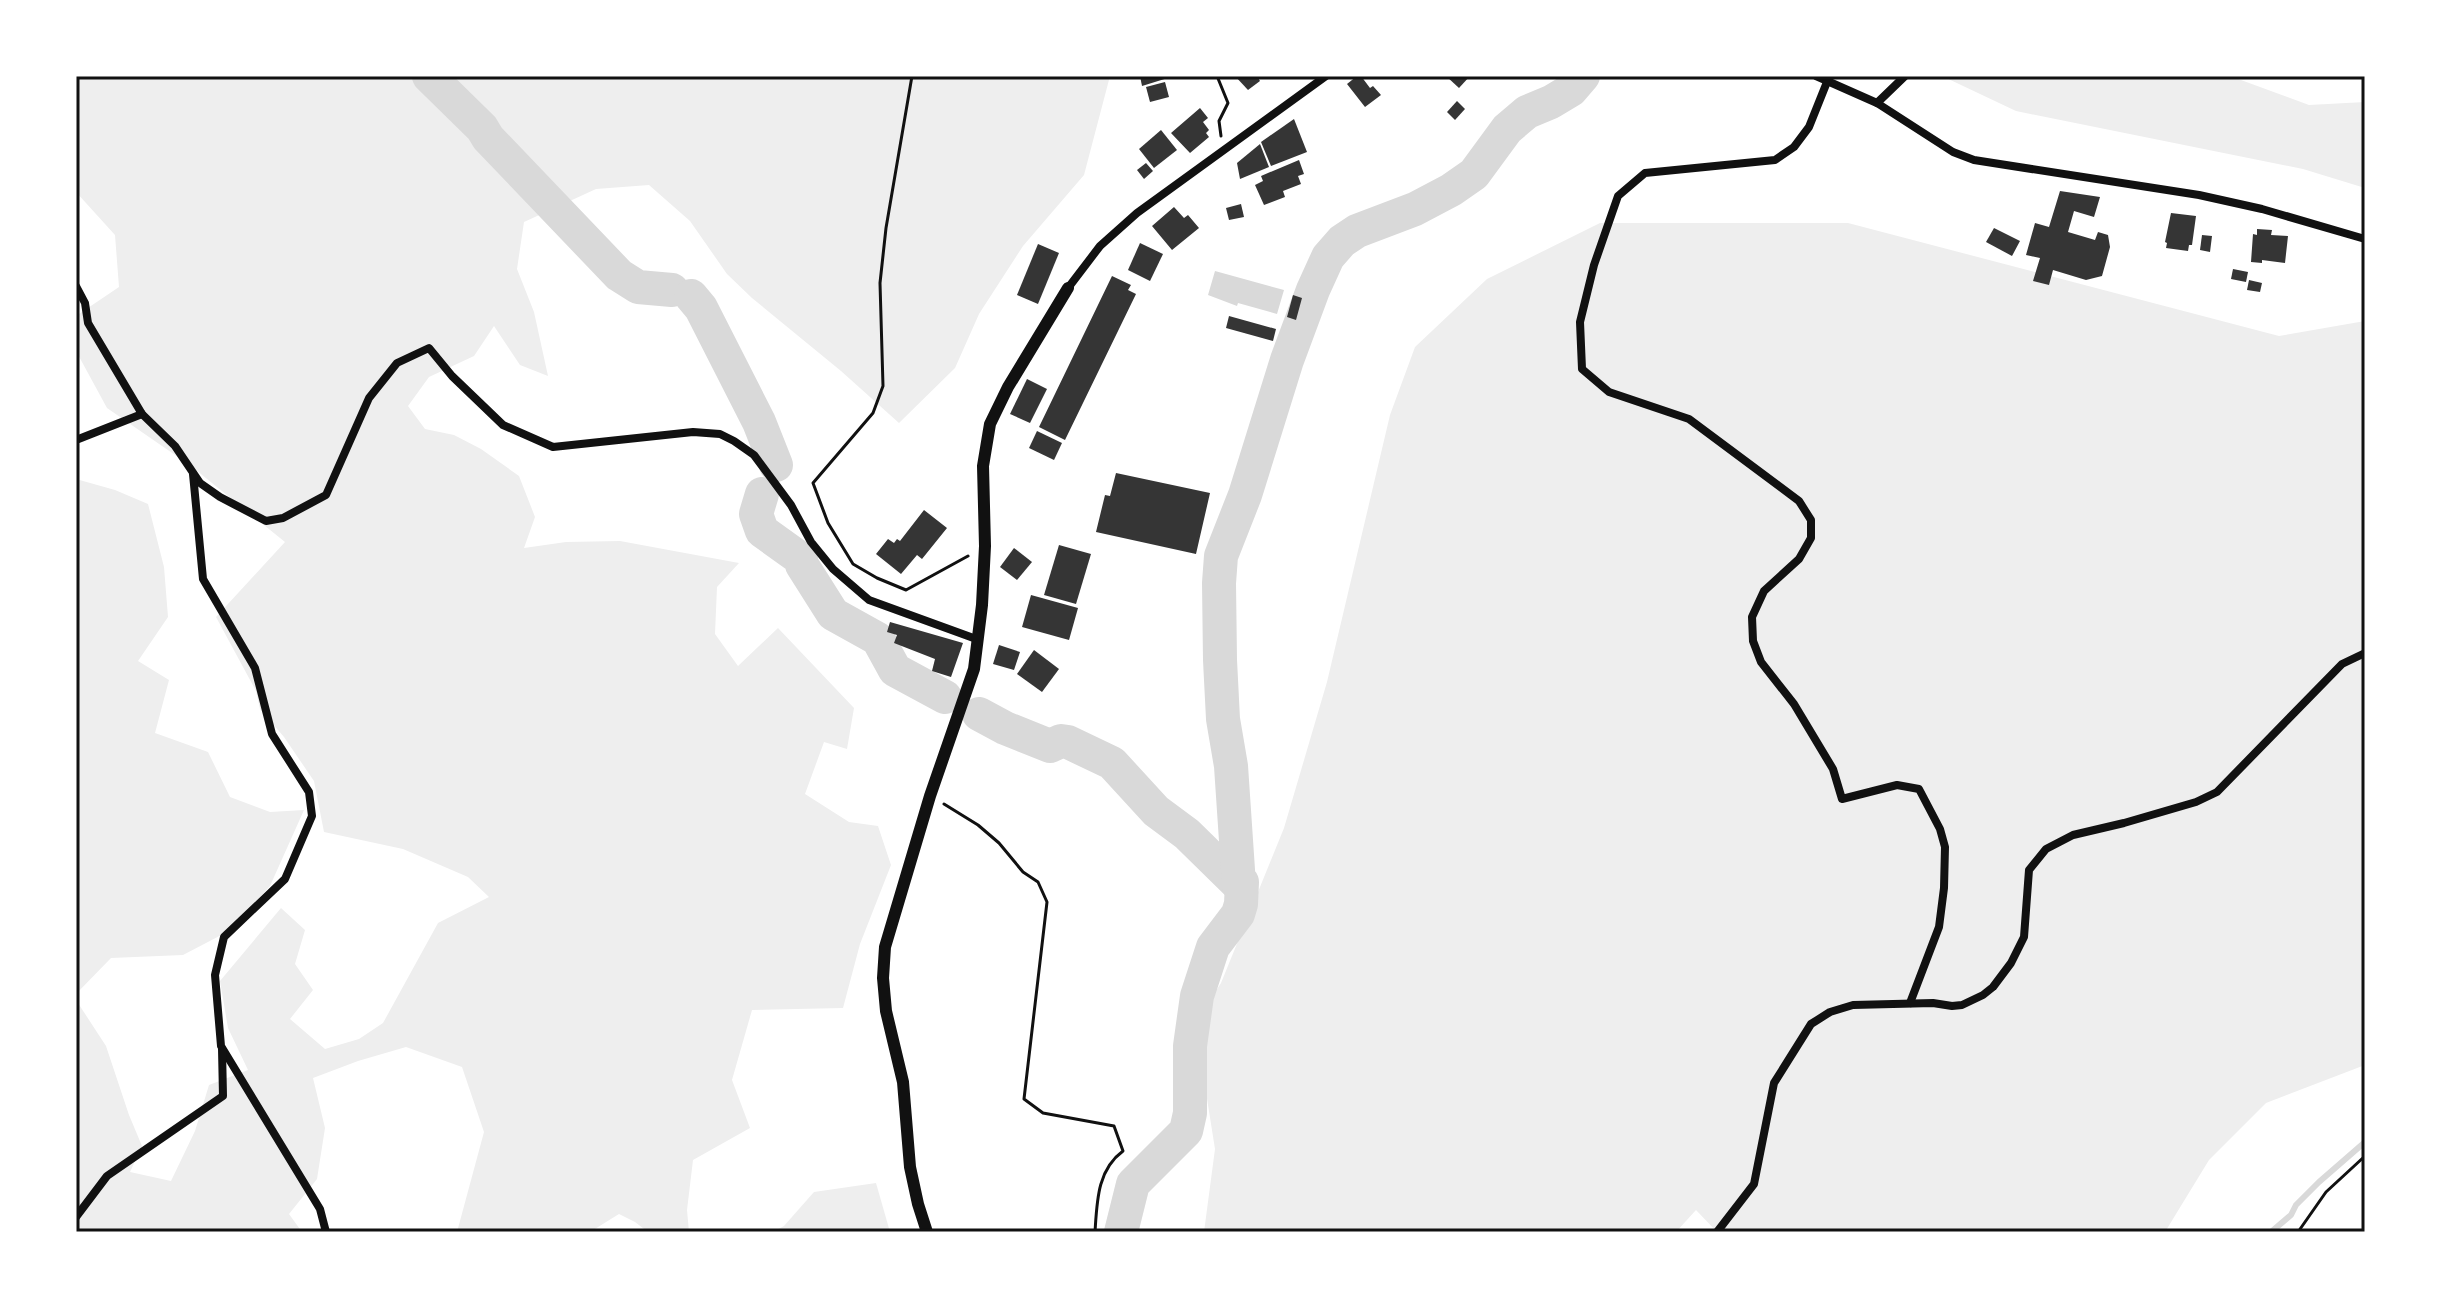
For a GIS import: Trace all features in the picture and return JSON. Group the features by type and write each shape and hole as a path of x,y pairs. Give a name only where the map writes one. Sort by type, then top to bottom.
{"street":[{"path":"927,1232 910,1167 903,1082 886,1011 883,978 885,947 930,796 974,669 985,546 983,466 990,424 1008,387 1068,288 1100,246 1137,213 1326,76"},
{"path":"1816,76 1877,103 1953,152 1974,160 2199,195 2262,209 2365,239"},
{"path":"1877,103 1905,76"},
{"path":"1827,82 1809,127 1794,147 1775,160 1645,173 1618,196 1594,265 1580,322 1582,369 1609,392 1689,419 1799,501 1811,520 1811,538 1799,559 1764,591 1752,617 1753,641 1761,662 1794,704 1833,769 1842,799 1897,785 1919,789 1940,829 1945,847 1939,927 1910,1003"},
{"path":"76,286 85,303 88,323 142,414 175,446 200,483 266,521 283,518 326,495 369,398 397,363 429,348 452,376 503,425 553,447 693,432 720,434 734,441 754,455 791,505 811,542 833,569 869,600 979,640"},
{"path":"76,440 142,414"},
{"path":"76,1217 107,1176 223,1096 215,975 224,937 285,879 312,816 309,792 272,734 255,668 203,579 193,473"},
{"path":"1717,1232 1754,1184 1774,1083 1811,1024 1830,1012 1853,1005 1962,1005 1993,987 2011,963 2024,937 2029,870 2046,849 2073,835 2196,802 2217,792 2342,664 2365,653"},
{"path":"221,1046 320,1209 326,1232"}],"path":[{"path":"912,76 886,228 880,283 883,386 873,413 813,483 828,523 853,564 906,590 985,546"},
{"path":"1217,76 1228,103 1219,121 1223,149"},
{"path":"930,796 978,825 999,843 1023,872 1038,882 1047,902 1024,1099 1043,1113 1114,1126 1123,1151 1110,1160 1098,1190 1095,1232"},
{"path":"2298,1232 2326,1192 2365,1156"}],"shaded area":[{"path":"76,76 1110,76 1084,175 1023,246 979,314 955,368 899,423 752,298 727,274 690,221 649,185 596,189 524,222 517,269 534,312 548,376 520,365 494,326 474,356 429,377 408,406 425,429 454,435 481,449 519,476 535,517 524,548 566,542 620,541 739,563 717,587 715,634 738,666 778,628 854,708 847,749 824,742 805,794 849,822 878,826 891,865 860,944 843,1008 752,1010 732,1080 750,1128 693,1160 687,1210 689,1232 648,1232 619,1214 590,1232 457,1232 484,1132 462,1067 406,1047 313,1078 325,1128 317,1179 289,1214 302,1232 76,1232 76,1000 106,1046 142,1146 130,1172 171,1181 195,1131 209,1085 248,1070 228,1028 220,981 281,908 305,930 295,964 313,990 290,1019 325,1049 359,1039 383,1023 438,923 489,897 468,877 403,849 324,832 314,781 284,737 260,709 256,691 216,617 285,542 191,466 107,408 76,351 76,316 119,287 115,235 76,192"},
{"path":"1942,76 2230,76 2309,105 2365,102 2365,188 2303,169 2016,111"},
{"path":"1600,223 1848,223 2279,336 2365,321 2365,1065 2266,1103 2209,1160 2165,1232 1717,1232 1696,1210 1676,1232 1204,1232 1215,1149 1205,1086 1206,1036 1212,997 1221,983 1284,828 1327,682 1390,415 1415,347 1487,279"},
{"path":"1215,271 1284,290 1277,314 1238,303 1237,306 1208,295"},
{"path":"76,479 115,490 148,504 164,567 168,617 138,661 169,680 155,733 208,752 230,797 270,812 304,810 270,886 229,931 183,955 111,958 76,994"},
{"path":"876,1183 890,1232 773,1232 784,1226 814,1192"}],"building":[{"path":"1140,76 1171,76 1171,77 1142,86"},
{"path":"1235,76 1257,76 1260,81 1248,90"},
{"path":"1361,76 1370,88 1373,86 1381,95 1365,107 1347,84"},
{"path":"1446,76 1470,76 1459,88"},
{"path":"1165,82 1169,97 1150,102 1146,87"},
{"path":"1457,101 1465,109 1455,120 1447,112"},
{"path":"1200,108 1208,118 1203,122 1209,130 1206,133 1209,137 1190,153 1171,133"},
{"path":"1294,119 1307,152 1271,166 1261,142"},
{"path":"1161,130 1177,150 1154,168 1139,149"},
{"path":"1260,144 1269,167 1240,179 1237,163"},
{"path":"1299,160 1304,174 1298,176 1301,184 1283,191 1285,197 1264,205 1255,185 1263,181 1261,176"},
{"path":"1146,163 1153,171 1144,179 1137,170"},
{"path":"2060,191 2100,197 2094,217 2074,211 2068,232 2095,240 2098,232 2108,235 2110,247 2102,276 2086,280 2053,270 2049,285 2033,281 2040,258 2026,255 2035,223 2049,227"},
{"path":"1241,204 1244,217 1229,220 1226,208"},
{"path":"1174,207 1184,218 1188,215 1199,228 1172,250 1152,226"},
{"path":"2171,213 2196,216 2192,245 2189,245 2188,251 2166,248"},
{"path":"1994,228 2020,241 2012,256 1986,242"},
{"path":"2257,229 2272,230 2271,235 2288,236 2285,263 2251,262 2253,234 2257,235"},
{"path":"2202,235 2212,236 2210,252 2200,250"},
{"path":"1140,243 1163,254 1150,281 1128,270"},
{"path":"1038,244 1059,253 1038,304 1017,295"},
{"path":"2233,269 2248,272 2246,282 2231,279"},
{"path":"1112,276 1131,285 1128,290 1136,294 1065,440 1039,427"},
{"path":"2249,280 2262,283 2260,292 2247,290"},
{"path":"1293,295 1302,298 1296,320 1287,317"},
{"path":"1229,316 1276,329 1273,341 1226,328"},
{"path":"1027,379 1047,389 1030,423 1010,414"},
{"path":"1037,431 1062,443 1054,460 1029,448"},
{"path":"1116,473 1210,493 1196,554 1096,532 1105,495 1110,496"},
{"path":"924,510 947,528 922,559 917,555 901,574 876,554 888,539 894,543 897,539 900,541"},
{"path":"1059,545 1091,554 1076,604 1044,595"},
{"path":"1014,548 1032,562 1017,580 1000,567"},
{"path":"1031,595 1078,608 1069,640 1022,627"},
{"path":"890,622 963,643 951,677 932,671 935,659 894,643 897,635 887,632"},
{"path":"999,645 1020,652 1014,670 993,664"},
{"path":"1034,650 1059,669 1042,692 1017,674"}],"waterway":[{"path":"429,76 482,128 488,138 619,275 638,287 672,290"},
{"path":"1121,1232 1133,1184 1186,1131 1190,1113 1190,1046 1197,996 1213,947 1238,914 1241,904 1242,882 1239,885 1231,766 1223,719 1221,556 1245,495 1287,360 1313,290 1328,257 1342,241 1357,231 1415,209 1451,190 1474,174 1507,129 1527,112 1571,90 1583,76"},
{"path":"691,296 701,308 759,422 776,465"},
{"path":"762,494 756,514 762,531 801,559 833,614 878,639 895,670 945,697"},
{"path":"979,714 1050,746 1061,741 1068,742 1112,763 1156,811 1187,834 1239,885"},
{"path":"2271,1232 2291,1215 2296,1205 2319,1182 2365,1142"}]}
